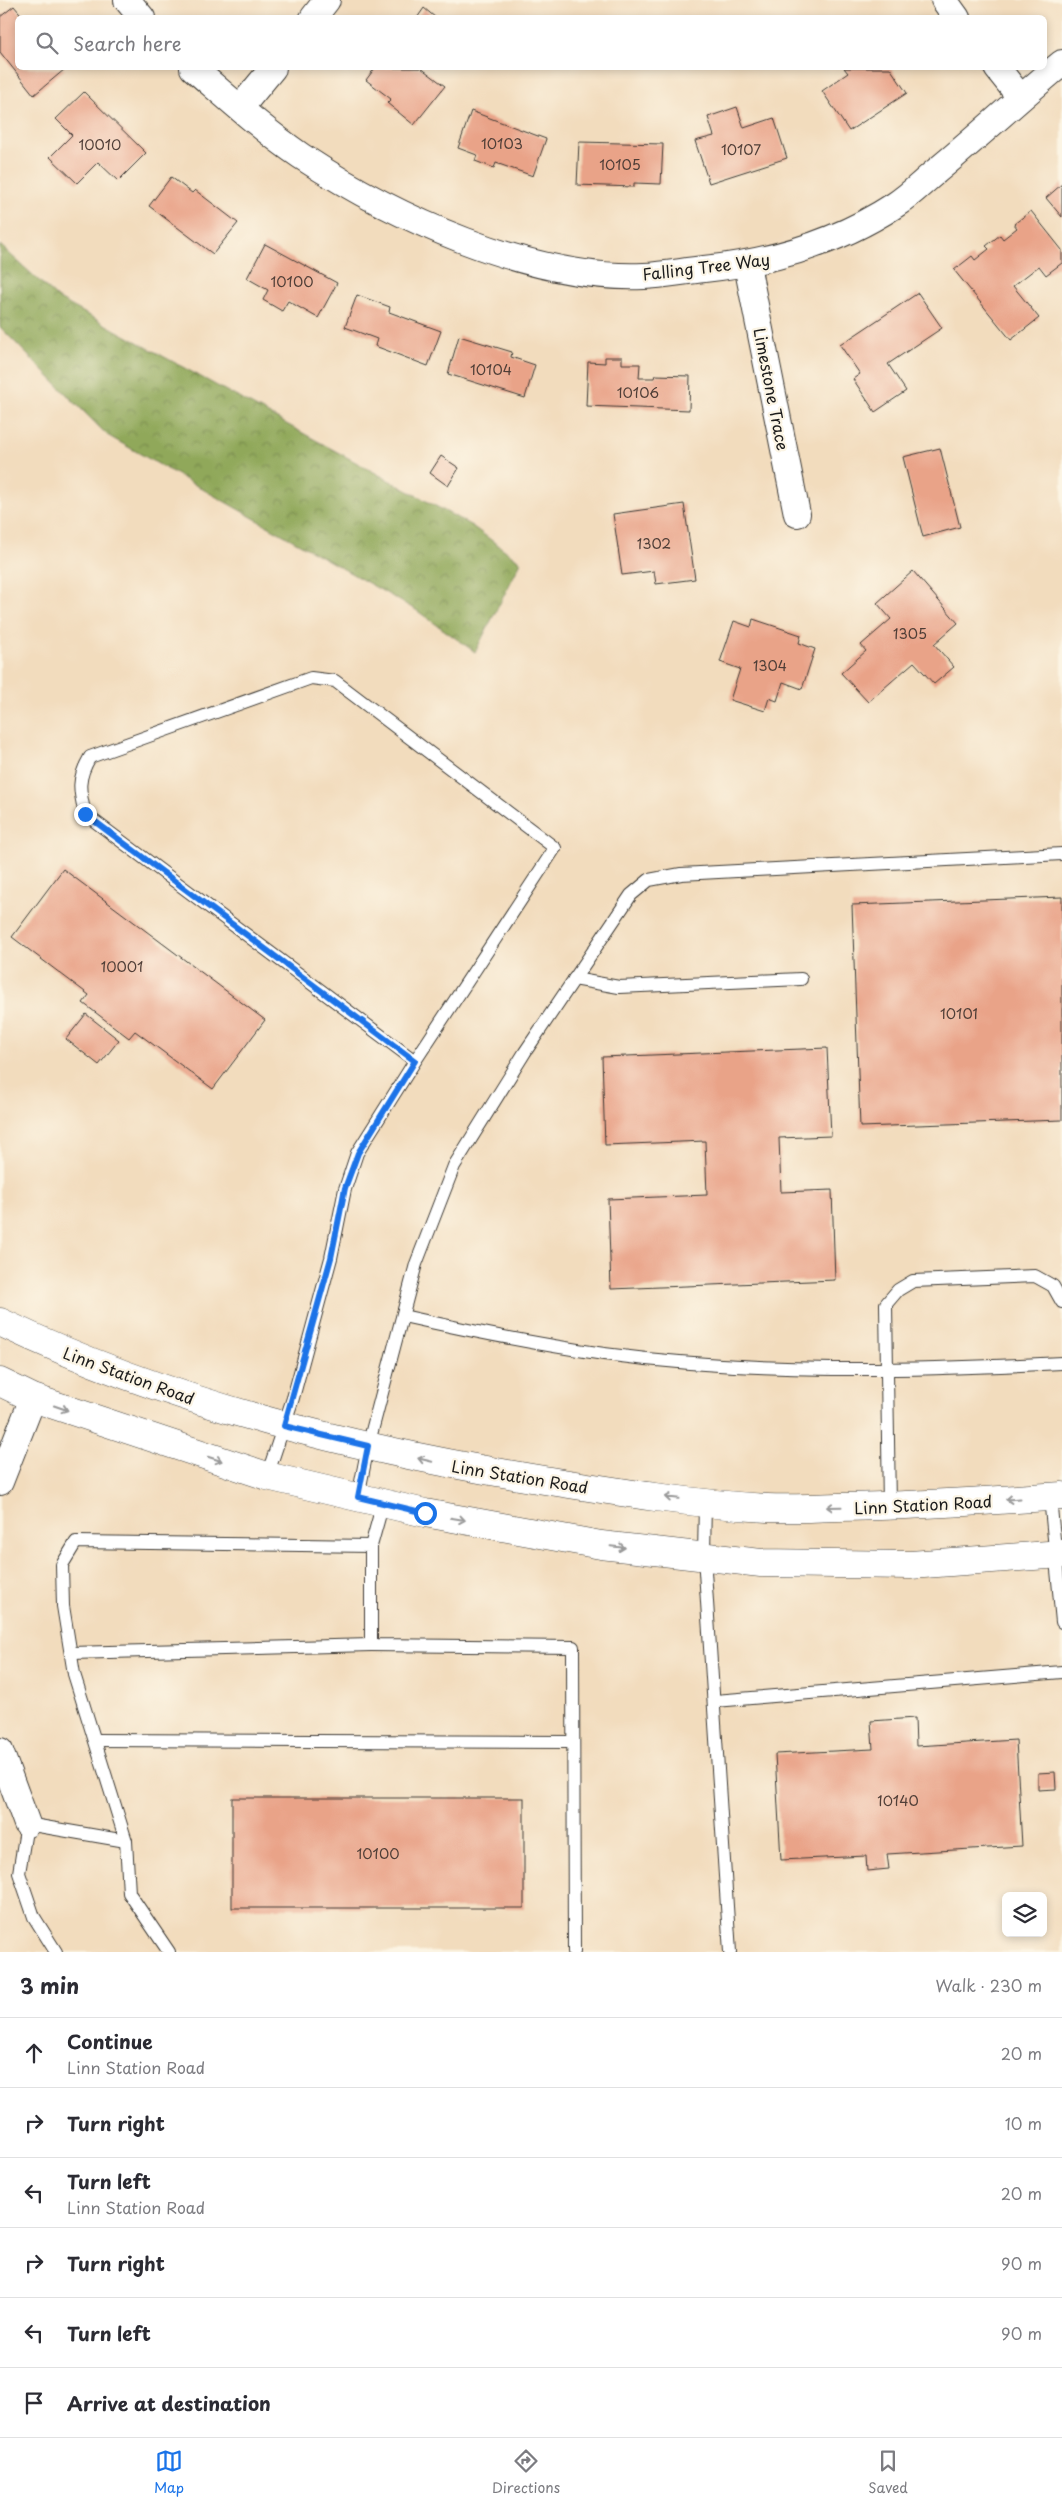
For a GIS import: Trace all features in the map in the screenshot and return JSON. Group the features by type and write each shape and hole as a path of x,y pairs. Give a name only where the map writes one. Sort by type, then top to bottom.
{"street":[{"path":"127,0 140,15"},
{"path":"315,15 327,0"},
{"path":"944,0 955,15"},
{"name":"Falling Tree Way","path":"195,70 299,155 376,203 476,246 546,265 594,273 642,276 747,265 788,255 832,239 895,205 961,151 1020,97 1062,63"},
{"path":"240,108 271,70"},
{"path":"998,70 1020,97"},
{"name":"Limestone Trace","path":"747,265 797,514"},
{"name":"Linn Station Road","path":"0,1322 66,1353 170,1392 284,1426 448,1465 612,1491 768,1508 889,1507 1056,1496"},
{"path":"0,1382 33,1398 268,1476 425,1513 601,1545 761,1562 910,1564 1059,1554"},
{"path":"0,1482 33,1398"},
{"path":"0,1751 27,1824"}],"lane":[{"path":"268,1476 331,1258 345,1188 358,1153 415,1061 555,848 335,681 311,678 90,757 81,772 79,792 85,814 415,1061"},
{"path":"371,1645 368,1446 416,1264 454,1166 525,1052 631,895 648,880 681,874 1062,854"},
{"path":"574,979 619,987 801,979"},
{"path":"889,1507 885,1370 886,1304 898,1290 913,1281 1035,1276 1053,1286 1062,1302"},
{"path":"403,1316 503,1338 606,1354 742,1366 885,1370 1062,1363"},
{"path":"1056,1496 1062,1622"},
{"path":"705,1502 704,1556 730,1952"},
{"path":"169,1952 130,1892 126,1841 74,1674 63,1606 62,1564 76,1542 371,1546"},
{"path":"70,1653 371,1645 573,1648 574,1952"},
{"path":"715,1701 1062,1672"},
{"path":"95,1740 573,1742"},
{"path":"56,1951 34,1917 19,1873 27,1824 126,1841"}],"green space":[{"path":"0,245 59,299 472,526 521,562 475,652 416,610 107,435 0,327"}],"building":[{"path":"14,6 22,15 15,15 15,70 64,70 34,95 0,52 0,17"},
{"path":"424,8 432,15 419,15"},
{"path":"374,70 424,70 445,86 414,125 387,103 391,99 366,80"},
{"path":"846,70 891,70 907,93 849,131 822,91 848,73"},
{"path":"84,92 146,153 118,181 98,162 77,183 50,157 72,135 56,119"},
{"path":"737,107 744,128 774,118 787,158 709,183 695,141 714,136 708,117"},
{"path":"471,111 546,139 533,176 496,163 494,168 475,161 477,155 458,148"},
{"path":"579,142 663,144 661,184 634,183 634,187 577,185"},
{"path":"171,177 192,193 195,190 238,223 213,254 149,206"},
{"path":"1062,184 1062,217 1046,198"},
{"path":"1031,211 1062,250 1062,263 1046,275 1039,266 1013,286 1039,318 1011,340 954,270 972,256 975,260 989,249 986,246 1000,235 1003,239 1017,228 1014,224"},
{"path":"265,244 337,283 318,318 288,301 282,311 263,300 268,290 247,278"},
{"path":"918,293 942,328 888,364 906,391 875,412 853,379 860,374 840,345"},
{"path":"357,295 390,307 389,312 441,331 428,366 375,346 377,339 345,327"},
{"path":"459,336 512,352 511,357 535,365 525,398 448,374"},
{"path":"605,357 622,357 622,364 640,364 639,378 654,378 655,375 690,376 689,410 586,406 588,362 605,363"},
{"path":"940,448 960,527 923,537 903,457"},
{"path":"441,456 459,468 448,486 430,473"},
{"path":"684,504 695,579 656,584 654,571 622,575 613,514"},
{"path":"913,571 958,623 934,644 954,667 934,684 914,662 868,702 841,673 866,651 861,645 891,619 877,603"},
{"path":"753,619 801,635 799,643 815,649 802,689 783,682 777,701 769,698 765,711 730,700 740,669 720,662 734,621 751,627"},
{"path":"63,869 265,1020 213,1089 135,1031 129,1038 83,1003 89,995 12,937"},
{"path":"1062,897 1062,1120 860,1127 852,905"},
{"path":"86,1014 119,1040 99,1065 66,1039"},
{"path":"827,1048 831,1136 779,1138 781,1192 832,1190 835,1280 611,1289 608,1199 707,1195 705,1141 605,1145 602,1057"},
{"path":"915,1718 916,1746 1016,1740 1022,1846 887,1854 889,1869 867,1871 866,1856 781,1860 775,1754 873,1749 871,1721"},
{"path":"1055,1772 1056,1789 1038,1790 1038,1773"},
{"path":"232,1798 524,1798 524,1908 232,1908"}],"route":[{"path":"85,814 415,1061 358,1153 345,1188 331,1258 284,1426 368,1446 358,1497 425,1513"}]}
